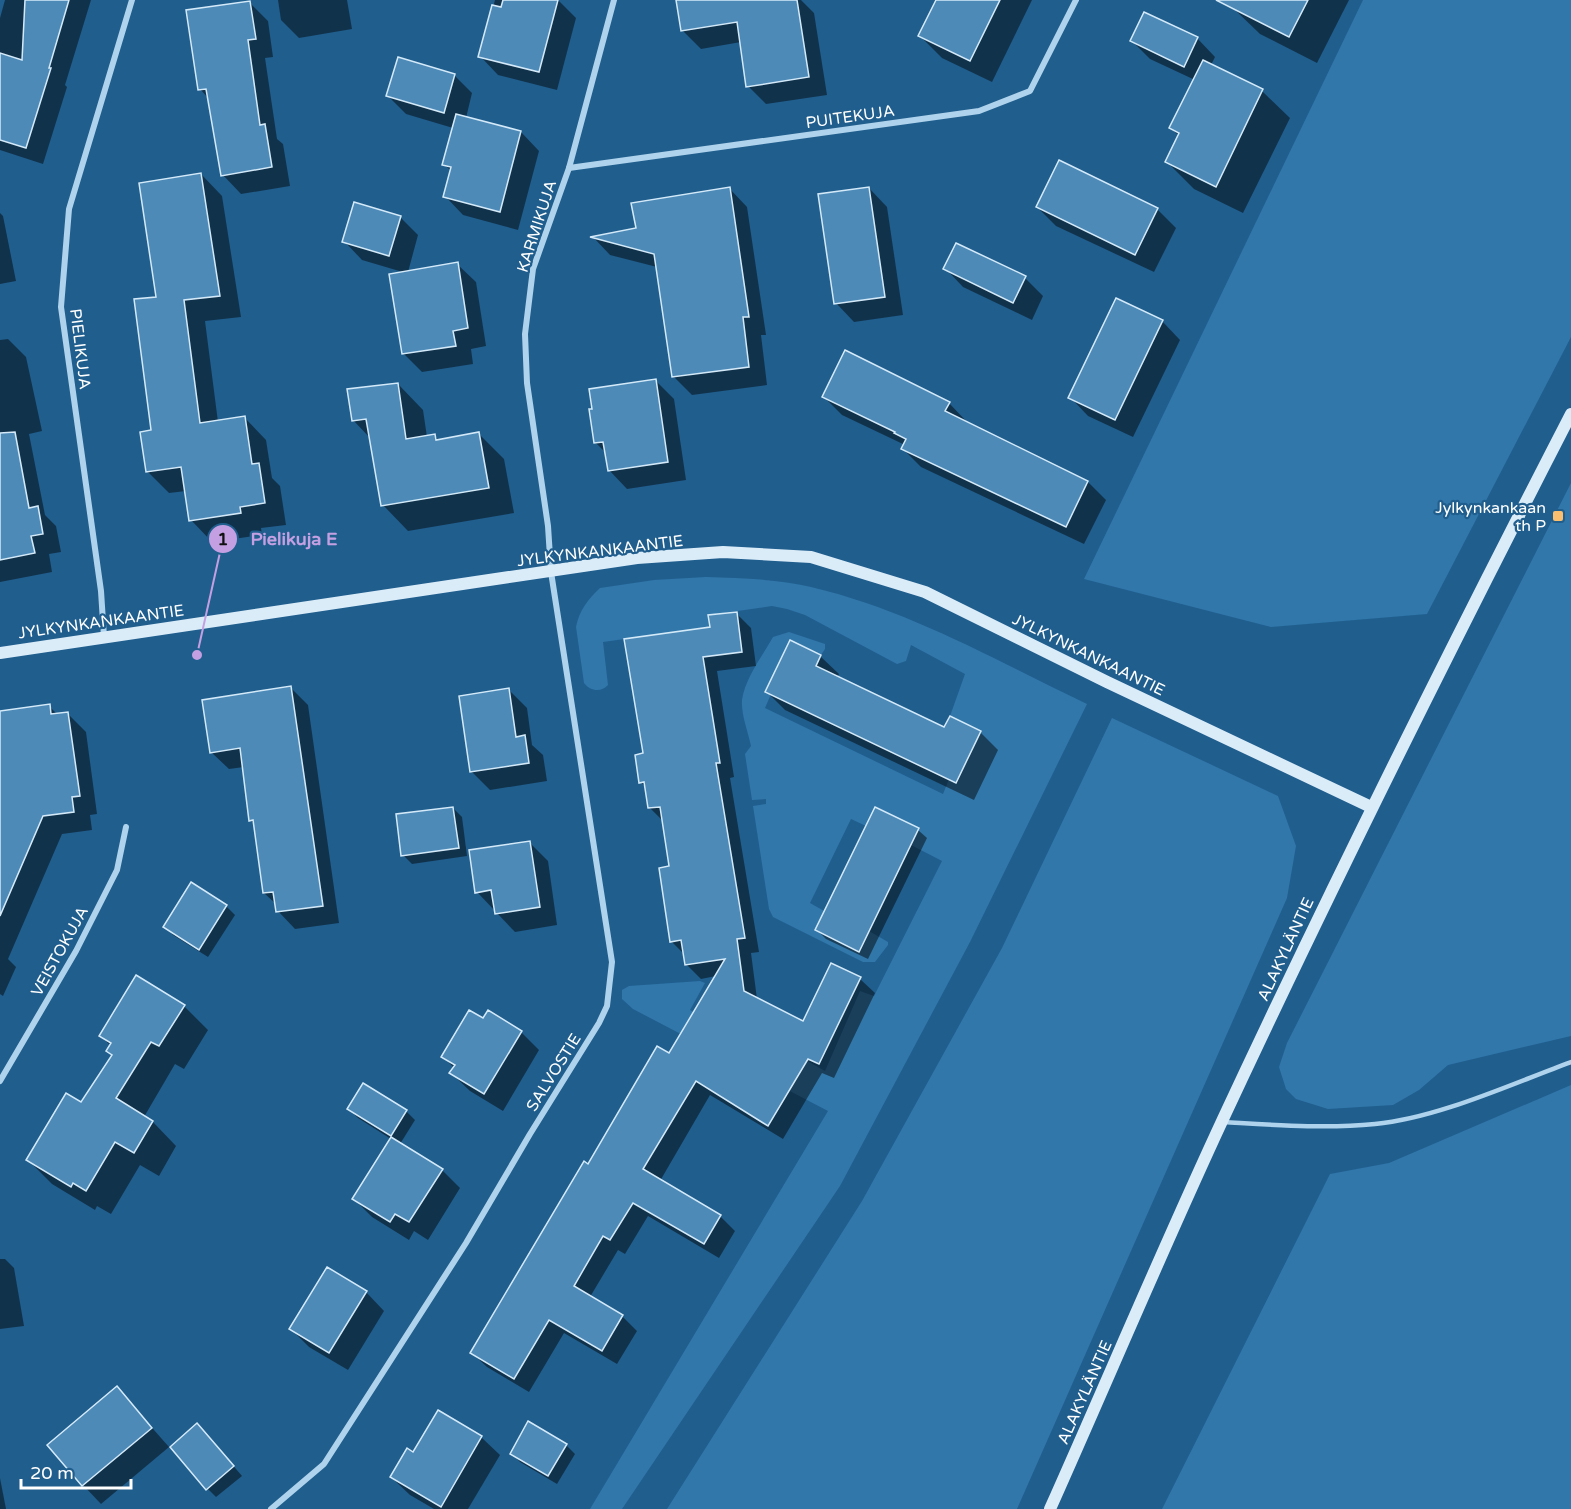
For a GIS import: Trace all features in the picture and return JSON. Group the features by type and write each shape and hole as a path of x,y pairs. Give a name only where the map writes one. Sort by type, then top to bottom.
{"street":[{"name":"PIELIKUJA","path":"104,637 101,591 61,307 69,209 132,0"},
{"name":"KARMIKUJA","path":"551,572 548,526 527,383 525,334 533,269 569,168 614,0"},
{"name":"PUITEKUJA","path":"569,168 979,111 1030,91 1076,0"},
{"name":"ALAKYLÄNTIE","path":"1050,1509 1221,1121 1443,661 1571,414"},
{"name":"JYLKYNKANKAANTIE","path":"0,653 637,558 723,552 811,556 925,592 1107,682 1371,807"},
{"name":"SALVOSTIE","path":"271,1509 324,1464 466,1243 599,1023 607,1006 612,962 551,572"},
{"name":"VEISTOKUJA","path":"0,1081 76,951 117,870 126,827"}],"lane":[{"path":"1221,1121 1321,1128 1377,1124 1434,1113 1571,1062"}],"shaded area":[{"path":"1363,0 1571,0 1571,337 1427,614 1271,627 1084,579"},
{"path":"1571,483 1571,1036 1448,1065 1419,1090 1393,1105 1328,1109 1296,1099 1286,1089 1279,1067 1287,1043"},
{"path":"706,577 785,582 811,587 883,609 952,638 1087,704 970,942 840,1186 622,1509 590,1509 828,1111 633,1009 622,999 622,990 629,986 700,981 705,983 690,1010 724,1029 731,1018 825,1071 860,991 874,996 942,861 911,845 919,828 876,807 866,826 851,819 810,903 824,911 815,930 858,951 869,931 888,942 875,962 863,962 773,917 769,909 753,806 766,804 766,799 752,800 745,754 751,746 742,700 750,675 773,637 789,632 825,644 821,655 790,640 765,691 771,694 765,708 943,794 949,779 981,731 950,716 965,674 911,645 906,661 897,664 805,615 772,606 709,615 710,627 603,642 608,685 596,690 584,683 576,627 585,606 600,588 654,580"},
{"path":"1112,718 1278,796 1296,846 1287,898 1017,1509 667,1509 862,1201 1002,948"},
{"path":"1571,1085 1571,1509 1162,1509 1330,1174 1389,1163"}],"building":[{"path":"25,0 69,0 26,148 0,140 0,53 22,60"},
{"path":"503,0 558,0 539,72 478,57 492,5 501,7"},
{"path":"676,0 797,0 809,77 746,87 737,22 681,31"},
{"path":"936,0 1000,0 970,61 918,36"},
{"path":"1216,0 1308,0 1289,37"},
{"path":"250,1 256,39 248,40 260,125 265,124 272,167 221,176 206,89 198,90 186,10"},
{"path":"1144,12 1198,37 1184,67 1130,41"},
{"path":"398,57 455,74 444,113 386,96"},
{"path":"1203,60 1263,89 1216,187 1165,162 1179,133 1169,128"},
{"path":"456,114 521,131 500,212 443,197 451,167 442,165"},
{"path":"1059,160 1158,208 1135,255 1036,207"},
{"path":"201,173 220,296 184,300 200,423 245,416 252,464 259,463 265,503 240,507 241,513 189,521 181,467 146,472 140,432 151,430 134,299 156,297 139,183"},
{"path":"730,187 749,317 743,317 749,367 672,377 654,254 590,237 636,228 631,203"},
{"path":"869,187 885,297 834,304 818,194"},
{"path":"354,202 401,216 389,256 342,242"},
{"path":"956,243 1026,276 1013,303 943,269"},
{"path":"458,262 468,328 453,331 456,346 402,354 389,274"},
{"path":"1116,298 1163,320 1115,420 1068,398"},
{"path":"845,350 950,402 945,411 1088,481 1066,527 901,449 906,439 822,397"},
{"path":"656,379 668,462 608,471 603,442 594,443 589,409 592,409 589,389"},
{"path":"398,383 406,439 435,434 436,440 479,432 489,488 381,506 366,419 352,421 347,389"},
{"path":"15,432 29,508 38,506 43,534 31,536 35,553 0,560 0,433"},
{"path":"737,612 742,652 703,657 720,763 716,763 745,938 737,939 744,991 803,1021 831,963 861,977 819,1064 808,1059 768,1126 696,1081 643,1169 721,1215 704,1244 633,1203 610,1240 603,1236 574,1286 623,1315 602,1351 549,1320 514,1379 470,1353 584,1161 588,1164 657,1046 669,1053 725,959 685,965 681,940 670,942 659,868 669,866 660,807 648,808 644,782 639,783 635,755 643,753 624,639 710,627 708,615"},
{"path":"790,640 821,655 816,666 944,727 950,716 981,731 956,783 765,692"},
{"path":"291,686 323,906 276,912 273,892 263,893 253,820 249,821 240,748 210,753 202,700"},
{"path":"509,688 516,737 525,735 529,763 470,772 459,696"},
{"path":"50,704 51,714 68,712 80,796 72,797 74,812 43,816 0,916 0,711"},
{"path":"453,807 459,848 401,856 396,814"},
{"path":"875,807 919,828 859,952 815,930"},
{"path":"530,841 540,907 495,914 491,890 475,893 469,850"},
{"path":"191,882 227,905 199,950 163,927"},
{"path":"136,975 185,1005 159,1046 151,1042 116,1098 153,1121 134,1153 115,1142 86,1191 73,1183 71,1187 26,1160 66,1093 81,1102 112,1055 106,1051 111,1043 99,1036"},
{"path":"469,1010 483,1018 488,1010 522,1031 484,1094 449,1073 455,1065 441,1057"},
{"path":"363,1083 407,1110 391,1136 347,1109"},
{"path":"391,1137 443,1169 409,1222 395,1214 390,1222 352,1199"},
{"path":"327,1267 367,1291 329,1353 289,1329"},
{"path":"117,1386 152,1428 82,1486 47,1445"},
{"path":"438,1410 482,1436 441,1507 390,1477 407,1448 413,1452"},
{"path":"528,1421 567,1444 548,1476 510,1454"},
{"path":"197,1423 234,1466 206,1490 170,1447"}],"place":[{"name":"Jylkynkankaan th P","path":"1558,516"},
{"name":"Pielikuja E","path":"197,655"}]}
